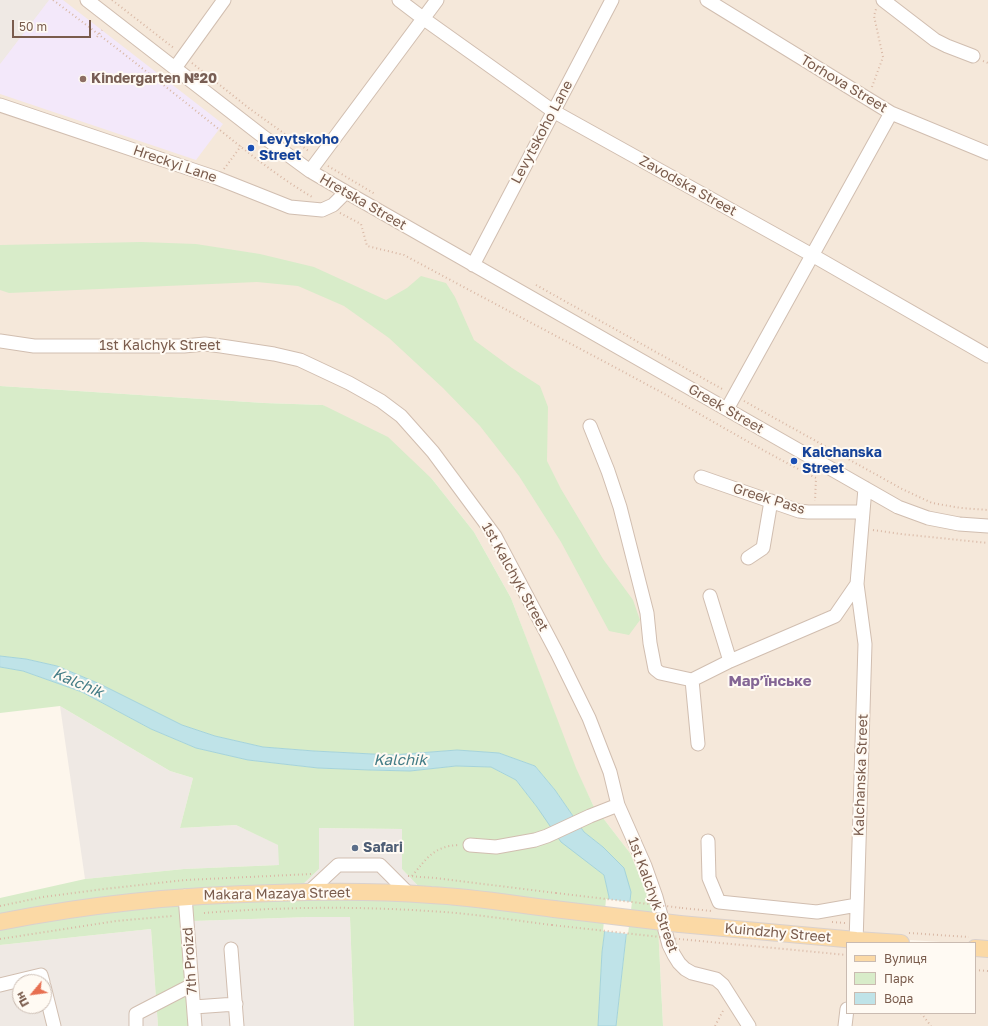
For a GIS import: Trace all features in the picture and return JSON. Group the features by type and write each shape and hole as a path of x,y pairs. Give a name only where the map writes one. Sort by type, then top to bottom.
{"main road":[{"name":"Makara Mazaya Street","path":"0,922 105,904 185,896 309,892 409,894 555,901"},
{"name":"Kuindzhy Street","path":"555,901 680,924 856,942 902,938"},
{"path":"976,943 988,949"}],"street":[{"name":"Hretska Street","path":"87,0 261,135 310,171 473,265"},
{"path":"175,68 224,0"},
{"name":"Zavodska Street","path":"399,0 553,112 812,255 988,356"},
{"path":"310,171 437,0"},
{"name":"Levytskoho Lane","path":"473,265 612,0"},
{"name":"Torhova Street","path":"707,0 891,113 988,153"},
{"path":"880,3 936,40 947,46 974,56"},
{"name":"Hreckyi Lane","path":"0,104 217,178 290,207 322,210 329,207"},
{"path":"727,409 891,113"},
{"path":"329,207 346,192"},
{"name":"Greek Street","path":"473,265 898,507 928,518 959,524 988,526"},
{"name":"1st Kalchyk Street","path":"0,341 34,346 184,346 205,344 242,349 300,360 349,383 392,409 413,428 433,452 495,536 557,653 589,718 610,772 618,805 645,866 656,897 669,945 679,964 692,973 716,979 723,985 749,1026"},
{"path":"590,426 608,470 620,507 647,613 650,643 655,669 660,673 692,680 730,661 834,616 856,584"},
{"name":"Greek Pass","path":"701,477 799,511 863,512"},
{"name":"Kalchanska Street","path":"856,942 865,644 856,584 865,488"},
{"path":"748,558 763,548 771,501"},
{"path":"710,596 730,661"},
{"path":"692,680 698,744"},
{"path":"470,845 496,846 535,840 618,805"},
{"path":"708,841 709,878 719,902 817,912 857,906"},
{"path":"309,892 338,865 380,865 409,894"},
{"name":"7th Proizd","path":"185,896 195,1026"},
{"path":"232,949 237,1026"},
{"path":"0,985 12,982"},
{"path":"136,1026 136,1014 192,985"},
{"path":"194,1006 236,1004"},
{"path":"51,1014 54,1026"},
{"path":"845,1026 846,1014"}],"path":[{"path":"53,0 293,185 360,224 367,246 404,255 631,376 786,463 816,478 814,512"},
{"path":"112,0 250,109 319,159"},
{"path":"868,99 883,57 874,16 880,3"},
{"path":"98,36 102,30"},
{"path":"217,178 241,146"},
{"path":"533,284 735,395 902,490 932,503 962,508 988,510"},
{"path":"862,528 901,534 988,543"},
{"path":"412,876 428,857 440,848 448,845 470,845"},
{"path":"0,906 43,897"},
{"path":"555,901 846,955"},
{"path":"204,913 264,909 370,908 430,911 552,925 680,924"},
{"path":"0,939 116,921 172,916"},
{"path":"902,938 974,942"},
{"path":"976,970 988,971"},
{"path":"714,1026 723,1011"},
{"path":"922,1014 931,1026"}],"shaded area":[{"path":"0,0 988,0 988,945 976,944 976,942 941,942 863,937 657,917 630,853 593,805 575,768 511,598 474,532 432,479 323,405 264,403 0,386"},
{"path":"0,0 49,0 0,64"},
{"name":"Kindergarten №20","path":"49,0 63,0 223,124 196,160 0,94 0,64"},
{"path":"60,706 170,771 193,778 180,828 236,825 279,845 279,865 184,869 85,879"},
{"path":"319,828 402,829 402,869 422,890 299,888 319,869"},
{"path":"350,917 354,1026 201,1026 193,921"},
{"path":"658,925 846,943 846,1014 976,1014 976,951 988,952 988,1026 663,1026"},
{"path":"151,929 158,1026 0,1026 0,945"}],"green space":[{"path":"141,242 196,244 260,254 314,267 386,300 407,288 421,276 446,283 455,297 474,340 512,368 540,386 548,407 547,461 561,489 603,559 633,600 640,620 629,635 609,631 561,542 519,476 480,426 443,388 389,338 344,306 298,286 257,282 9,293 0,290 0,245"},
{"path":"0,386 264,403 323,405 388,437 432,479 474,532 511,598 576,768 593,805 630,853 657,917 629,913 624,868 603,847 584,832 555,790 535,766 499,753 457,750 392,755 263,747 215,736 182,725 100,684 57,666 26,659 0,656"},
{"path":"0,667 23,671 82,692 151,729 196,748 248,760 318,768 370,770 410,771 456,766 491,767 516,780 537,807 583,858 604,875 609,897 607,911 422,890 402,869 402,829 319,828 319,869 299,888 0,918 0,898 85,879 184,869 279,865 278,845 236,825 180,828 193,778 170,771 60,706 0,713"},
{"path":"370,896 606,918 602,952 598,1026 354,1026 350,917 193,921 191,900"},
{"path":"180,900 190,1026 158,1026 151,929 0,945 0,925"},
{"path":"628,921 658,925 663,1026 616,1026"}],"water":[{"name":"Kalchik","path":"0,656 26,659 57,666 100,684 182,725 215,736 263,747 392,755 457,750 499,753 535,766 555,790 584,832 603,847 624,868 631,892 616,1026 598,1026 602,952 609,897 604,875 561,842 516,780 491,767 456,766 410,771 318,768 248,760 196,748 151,729 82,692 23,671 0,667"}],"pier":[{"path":"606,899 632,902 628,934 603,931"}],"place":[{"name":"Kindergarten №20","path":"83,79"},
{"name":"Levytskoho Street","path":"251,148"},
{"name":"Kalchanska Street","path":"794,461"},
{"name":"Safari","path":"355,848"}],"district":[{"name":"Мар’їнське","path":"770,681"}]}
